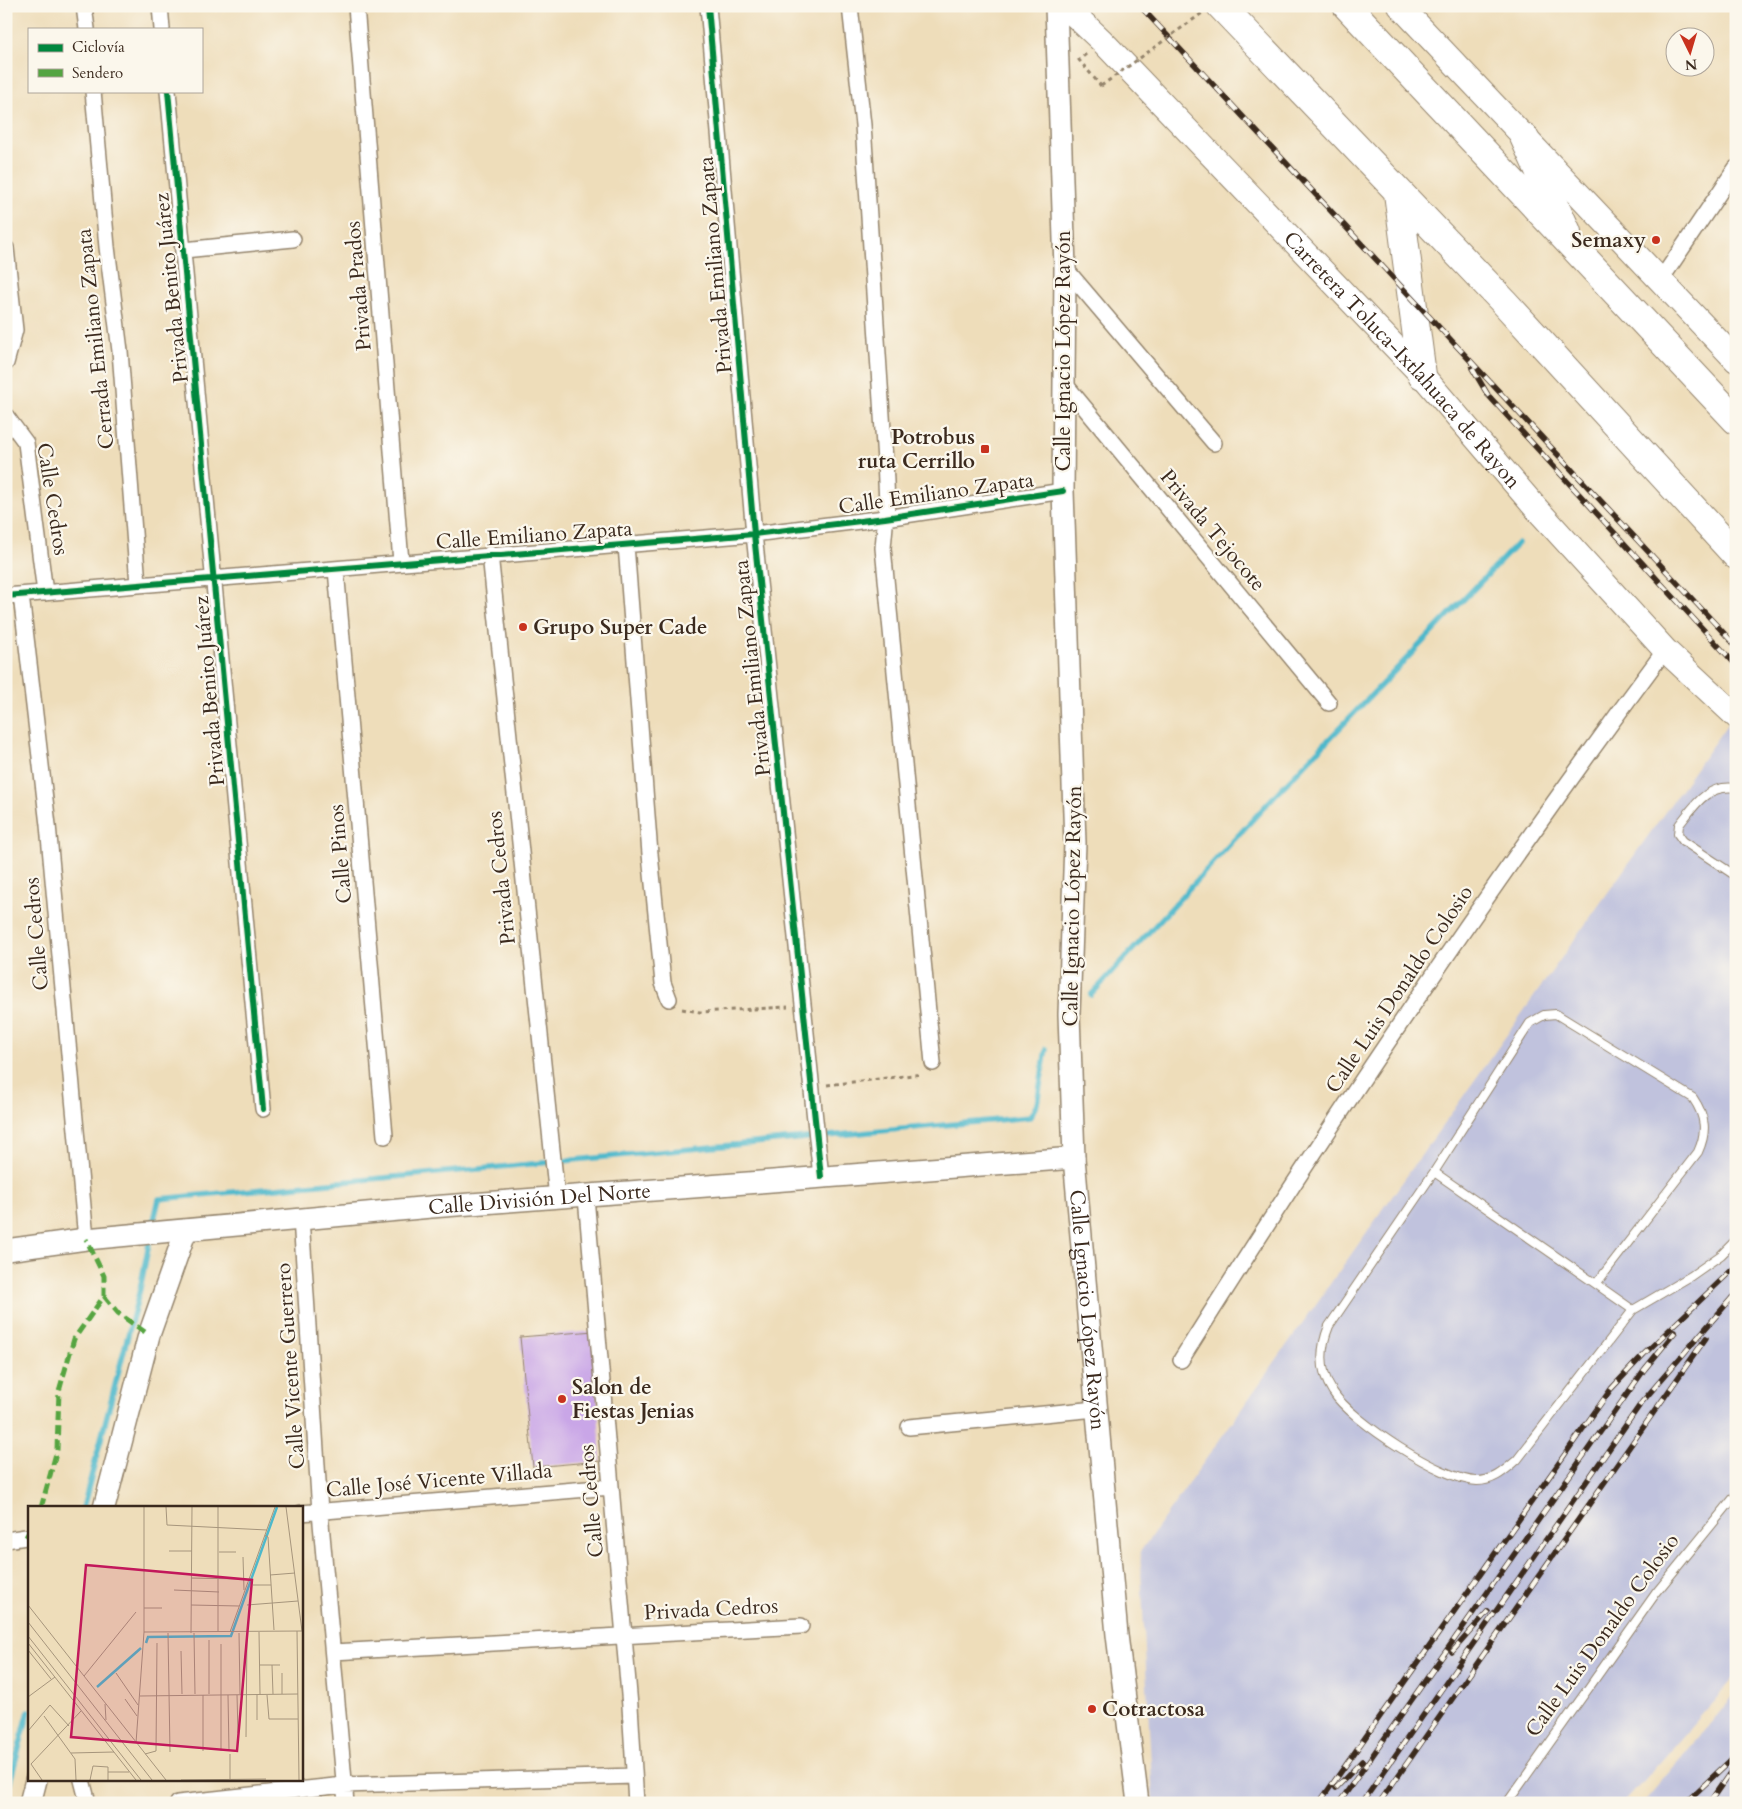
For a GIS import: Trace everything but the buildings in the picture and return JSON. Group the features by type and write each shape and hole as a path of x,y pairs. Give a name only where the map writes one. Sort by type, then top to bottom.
{"highway":[{"path":"1221,6 1504,302 1736,555"},
{"path":"1347,6 1736,420"},
{"path":"1524,137 1578,254"},
{"path":"1398,193 1422,375"}],"main road":[{"name":"Calle Ignacio López Rayón","path":"1056,6 1065,268 1063,492 1075,843 1069,1014 1074,1158 1117,1636 1138,1803"},
{"name":"Carretera Toluca-Ixtlahuaca de Rayon","path":"1065,6 1102,41 1422,375 1535,507 1665,650 1736,716"},
{"path":"1400,6 1736,360"},
{"name":"Calle División Del Norte","path":"6,1250 556,1190 586,1197 1074,1158"},
{"path":"105,1506 176,1231"},
{"path":"30,1803 35,1782"}],"street":[{"path":"84,6 87,28"},
{"path":"160,6 162,28"},
{"name":"Privada Prados","path":"356,6 401,562"},
{"name":"Privada Emiliano Zapata","path":"708,6 754,534 803,1006 814,1086 821,1177"},
{"path":"850,6 863,125 885,462 883,548 933,1063"},
{"name":"Cerrada Emiliano Zapata","path":"94,92 107,247 120,351 138,584"},
{"name":"Privada Benito Juárez","path":"168,92 215,578 263,1109"},
{"path":"1660,281 1736,168"},
{"path":"184,250 293,239"},
{"path":"6,248 15,330 6,363"},
{"path":"1065,268 1214,443"},
{"name":"Privada Tejocote","path":"1064,384 1329,703"},
{"name":"Calle Cedros","path":"6,416 26,443 45,593"},
{"name":"Calle Emiliano Zapata","path":"13,596 490,554 754,534 885,518 1063,492"},
{"path":"626,545 650,854 663,983 669,999"},
{"name":"Privada Cedros","path":"490,554 528,936 554,1156 556,1190"},
{"name":"Calle Pinos","path":"336,569 385,1136"},
{"name":"Calle Cedros","path":"13,596 48,825 86,1240"},
{"name":"Calle Luis Donaldo Colosio","path":"1181,1360 1325,1135 1606,729 1665,650"},
{"name":"Calle Cedros","path":"586,1197 624,1636 636,1803"},
{"name":"Calle Vicente Guerrero","path":"301,1218 320,1512 346,1803"},
{"path":"909,1427 1096,1409"},
{"name":"Calle José Vicente Villada","path":"302,1512 611,1487"},
{"path":"6,1540 26,1537"},
{"name":"Privada Cedros","path":"332,1652 801,1626"},
{"path":"178,1803 344,1785 634,1776"},
{"path":"83,1782 88,1803"}],"lane":[{"path":"1736,788 1718,788 1705,794 1679,825 1678,831 1683,841 1736,876"},
{"path":"1596,1284 1698,1152 1703,1140 1704,1117 1693,1098 1556,1014 1544,1015 1530,1023 1434,1172 1329,1326 1323,1340 1324,1372 1332,1392 1363,1422 1438,1470 1457,1478 1477,1481 1494,1478 1517,1460 1633,1310 1691,1276 1721,1255 1736,1240"},
{"path":"1434,1172 1633,1310"},
{"name":"Calle Luis Donaldo Colosio","path":"1507,1803 1656,1593 1736,1494"}],"path":[{"path":"1079,60 1101,86 1212,6"},
{"path":"669,999 680,1009 700,1012 803,1006"},
{"path":"814,1086 918,1075 928,1072 933,1063"}],"shaded area":[{"path":"1733,716 1736,720 1736,1676 1624,1803 1153,1803 1140,1552"},
{"path":"1736,1693 1736,1803 1643,1803"}],"waterway":[{"path":"1091,995 1279,791 1518,543"},
{"path":"152,1228 159,1199 1030,1117 1037,1104 1046,1049"},
{"path":"84,1506 140,1289 150,1238"},
{"path":"6,1796 28,1715"}],"railway":[{"path":"1140,6 1736,646"},
{"path":"1472,368 1488,395 1736,665"},
{"path":"1319,1803 1611,1389 1644,1354 1736,1266"},
{"path":"1362,1803 1642,1402 1736,1293"},
{"path":"1339,1803 1644,1370 1675,1332"},
{"path":"1379,1803 1706,1338"},
{"path":"1452,1652 1488,1611"},
{"path":"1685,1803 1736,1755"},
{"path":"1336,1788 1362,1761"},
{"path":"1709,1803 1736,1764"}],"marked path":[{"path":"42,1506 57,1450 59,1391 74,1339 104,1296 104,1276 86,1239"},
{"path":"104,1296 118,1313 149,1335"}],"cycle path":[{"path":"708,6 754,534 821,1177"},
{"path":"168,92 263,1109"},
{"path":"6,596 754,534 885,518 1063,491"}],"place":[{"name":"Semaxy","path":"1656,240"},
{"name":"Potrobus ruta Cerrillo","path":"985,449"},
{"name":"Grupo Super Cade","path":"523,627"},
{"name":"Salon de Fiestas Jenias","path":"562,1399"},
{"name":"Cotractosa","path":"1092,1709"}]}
